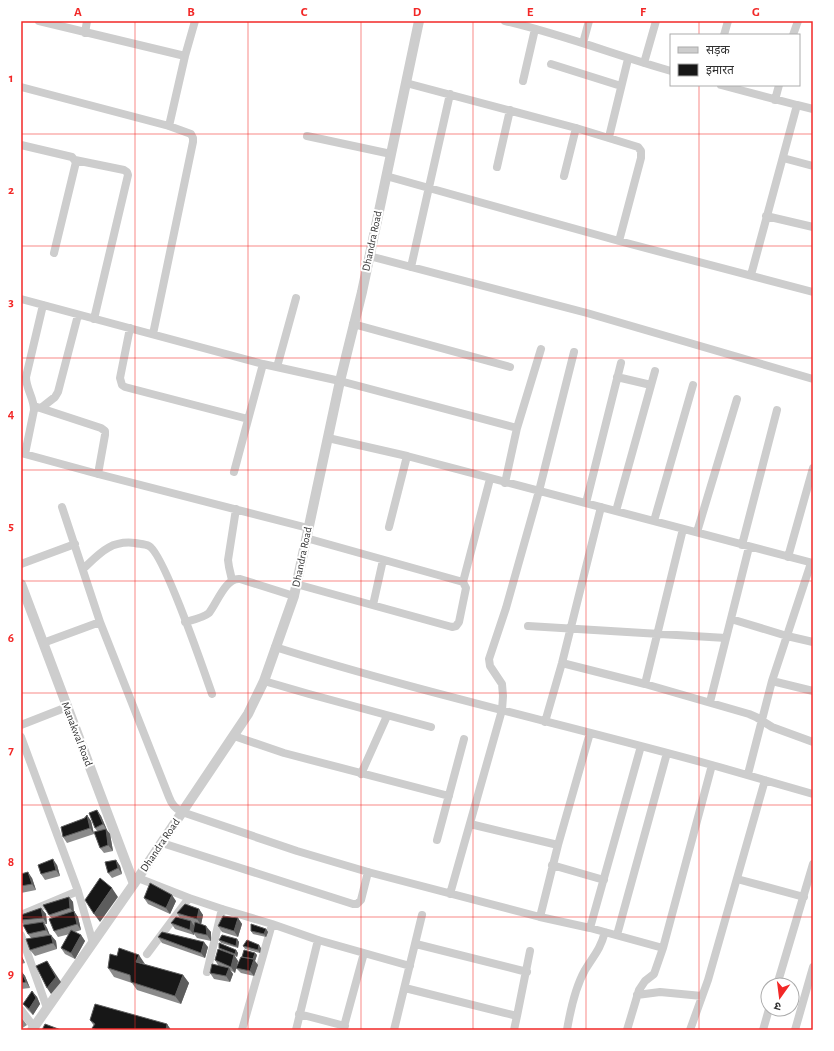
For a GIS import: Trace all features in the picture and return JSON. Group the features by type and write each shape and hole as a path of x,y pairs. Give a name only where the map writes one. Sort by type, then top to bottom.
{"street":[{"path":"85,33 87,21"},
{"path":"169,126 185,56 195,21"},
{"name":"Dhandra Road","path":"33,1029 136,881 234,736 248,714 264,681 294,596 340,382 362,292 418,21"},
{"path":"504,21 517,22 628,59 670,71"},
{"path":"583,43 589,21"},
{"path":"644,63 656,21"},
{"path":"724,34 728,21"},
{"path":"794,34 798,21"},
{"path":"44,22 185,56"},
{"path":"523,81 535,29"},
{"path":"609,137 628,59"},
{"path":"550,64 621,86"},
{"path":"406,83 609,137 638,147 641,151 641,158 620,241"},
{"path":"725,86 813,109"},
{"path":"774,100 779,86"},
{"path":"21,87 169,126 190,134 193,138 153,334"},
{"path":"411,267 450,94"},
{"path":"751,275 797,105"},
{"path":"497,167 510,110"},
{"path":"564,176 576,128"},
{"path":"307,136 391,154"},
{"path":"21,144 72,157 75,160 124,170 128,174 94,319"},
{"path":"783,158 813,166"},
{"path":"54,253 76,165 75,160"},
{"path":"386,176 620,241 813,292"},
{"path":"766,216 813,227"},
{"path":"369,256 587,313 813,379"},
{"path":"278,367 296,298"},
{"path":"21,300 263,364 340,382 517,428"},
{"path":"43,305 26,377 26,386 37,407 101,428 104,431 105,439 98,474"},
{"path":"78,315 58,392 56,397 37,407 23,454 308,528"},
{"path":"354,324 510,367"},
{"path":"130,328 120,378 124,387 248,419"},
{"path":"505,483 517,428 541,349"},
{"path":"450,894 502,710 502,684 490,666 489,659 506,608 539,491 574,352"},
{"path":"586,503 621,363"},
{"path":"234,472 263,364"},
{"path":"616,511 655,371"},
{"path":"617,377 651,385"},
{"path":"654,521 693,385"},
{"path":"697,532 737,400"},
{"path":"710,702 731,619 777,410"},
{"path":"328,438 407,456 812,563 772,681 748,774"},
{"path":"389,527 407,456"},
{"path":"788,557 813,468"},
{"path":"296,584 454,626 459,622 466,588 463,582 490,479"},
{"path":"62,507 100,622 172,804 182,812 298,851 368,872 663,948"},
{"path":"545,722 562,663 569,629 601,507"},
{"path":"185,622 208,614 232,580 228,560 236,509"},
{"path":"645,684 682,528"},
{"path":"306,538 463,582"},
{"path":"83,570 105,549 114,544 131,543 148,546 157,554 169,579 212,694"},
{"path":"21,564 74,544"},
{"path":"373,605 382,560"},
{"path":"232,580 240,579 294,596"},
{"name":"Manakwal Road","path":"21,584 42,642 136,881"},
{"path":"731,619 787,636 813,642"},
{"path":"42,642 100,622"},
{"path":"528,626 726,638"},
{"path":"275,647 318,661 545,722 748,774 813,794"},
{"path":"562,663 645,684 749,714 772,727 813,742"},
{"path":"264,681 431,727"},
{"path":"772,681 813,691"},
{"path":"21,725 67,706"},
{"path":"361,774 387,716"},
{"path":"540,917 552,865 590,733"},
{"path":"234,736 284,753 449,796"},
{"path":"21,737 78,891 93,943"},
{"path":"437,840 464,739"},
{"path":"590,928 640,746"},
{"path":"617,935 667,753"},
{"path":"627,1030 640,986 655,972 663,948 712,765"},
{"path":"690,1030 702,996 765,780"},
{"path":"470,824 558,845"},
{"path":"162,843 353,904 357,904 361,900 368,872"},
{"path":"779,977 813,864"},
{"path":"552,865 604,880"},
{"path":"737,879 804,897"},
{"path":"136,881 318,940 410,966"},
{"path":"21,915 78,891"},
{"path":"147,954 189,898"},
{"path":"207,972 222,909"},
{"path":"394,1030 422,915"},
{"path":"242,1030 272,924"},
{"path":"567,1030 580,981 598,951 605,932"},
{"path":"21,935 47,1008"},
{"path":"296,1030 318,940"},
{"path":"416,944 527,972"},
{"path":"514,1030 527,972 530,951"},
{"path":"299,1014 344,1028 364,953"},
{"path":"795,1030 813,967"},
{"path":"648,979 654,992"},
{"path":"405,988 517,1016"},
{"path":"637,994 654,992 702,996"},
{"path":"21,1010 33,1029"},
{"path":"763,1030 767,1017"}],"building":[{"path":"97,810 103,824 95,828 89,813"},
{"path":"87,815 90,828 63,837 61,827 85,818"},
{"path":"106,829 108,845 100,848 94,832"},
{"path":"53,859 56,870 41,874 38,865"},
{"path":"116,860 118,868 108,873 105,862"},
{"path":"28,872 32,884 21,886 21,874"},
{"path":"100,878 112,888 94,914 85,900"},
{"path":"150,883 172,895 166,908 144,898"},
{"path":"69,897 70,908 49,915 43,905"},
{"path":"185,904 199,909 197,919 177,913"},
{"path":"41,908 43,918 21,920 21,915"},
{"path":"74,911 77,924 54,931 49,919"},
{"path":"223,916 238,918 234,931 218,926"},
{"path":"176,917 191,921 190,930 171,923"},
{"path":"43,922 46,930 28,934 23,925"},
{"path":"195,922 206,926 207,935 193,932"},
{"path":"251,924 266,929 264,934 251,931"},
{"path":"71,930 81,935 71,953 61,948"},
{"path":"162,932 204,942 201,953 158,937"},
{"path":"51,935 53,943 30,950 26,939"},
{"path":"222,935 237,939 236,946 219,940"},
{"path":"247,940 259,945 258,950 243,946"},
{"path":"219,943 236,950 235,954 219,948"},
{"path":"119,948 139,955 136,962 183,975 175,996 131,982 130,975 108,968 110,954 117,956"},
{"path":"218,949 234,955 231,967 215,960"},
{"path":"244,950 255,953 253,959 242,957"},
{"path":"241,957 254,959 250,971 236,968"},
{"path":"47,961 56,977 47,988 36,966"},
{"path":"212,964 229,968 226,976 210,973"},
{"path":"21,971 26,982 21,983"},
{"path":"32,991 36,998 29,1009 23,1004"},
{"path":"95,1004 167,1024 166,1030 97,1030 92,1028 95,1024 90,1020"},
{"path":"45,1024 61,1030 42,1030"}]}
